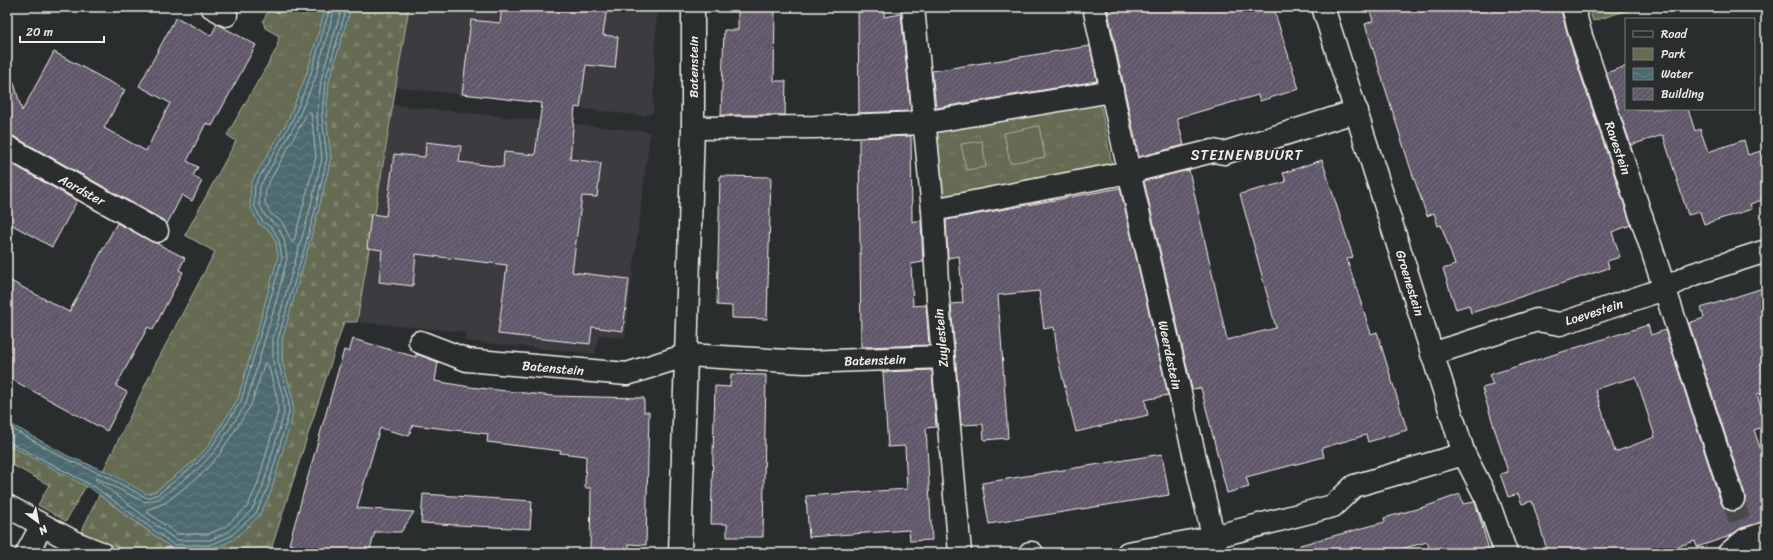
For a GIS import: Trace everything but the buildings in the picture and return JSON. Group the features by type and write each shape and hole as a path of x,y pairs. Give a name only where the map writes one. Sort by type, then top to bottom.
{"street":[{"name":"Batenstein","path":"680,553 687,355 693,7"},
{"name":"Weerdestein","path":"1094,7 1179,395 1215,545"},
{"name":"Groenestein","path":"1323,7 1464,454 1488,499 1506,553"},
{"name":"Ravestein","path":"1572,7 1580,36 1624,164 1664,289"},
{"name":"Zuylestein","path":"914,8 923,123 933,210 943,357 960,553"},
{"path":"692,128 815,127 923,123 1112,91"},
{"path":"933,210 1129,172 1213,151 1224,153 1356,111"},
{"name":"Aardster","path":"7,147 157,231"},
{"name":"Loevestein","path":"1432,354 1537,320 1560,324 1664,289 1691,275 1766,251"},
{"path":"1664,289 1732,499"},
{"name":"Batenstein","path":"420,342 467,360 627,374 687,355 805,362 943,357"},
{"path":"1128,553 1215,545 1333,506 1354,486 1464,454"},
{"path":"7,506 76,543 101,553"},
{"path":"27,553 42,525"},
{"path":"1738,539 1766,533"}],"shaded area":[{"path":"409,7 657,7 653,113 644,116 396,87"},
{"path":"393,105 650,132 625,338 599,335 595,354 464,341 465,332 357,322"}],"green space":[{"path":"270,7 326,7 306,76 288,120 251,184 259,224 270,231 276,242 278,257 238,399 208,446 193,462 156,491 147,494 103,471 156,363 215,252 185,235 236,141 227,135 277,48 279,36 265,28 263,21"},
{"path":"351,7 409,7 357,322 344,322 270,553 131,553 81,532 99,495 173,549 248,526 259,516 271,492 281,455 292,396 282,361 282,340 317,216 331,158 326,116 329,81"},
{"path":"1588,7 1638,7 1593,21"},
{"path":"1100,102 1113,170 944,200 934,131"},
{"path":"1039,126 1045,157 1010,163 1004,133"},
{"path":"982,141 986,167 966,170 961,144"},
{"path":"7,444 86,486 66,521 38,505 49,485 7,462"}],"water":[{"path":"326,7 351,7 329,81 326,116 331,158 317,216 282,340 282,361 292,396 293,414 271,492 259,516 233,540 211,549 173,549 93,490 7,444 7,422 68,456 110,473 147,494 156,491 193,462 208,446 238,399 278,257 276,242 270,231 259,224 250,206 251,183 288,120 306,76"}],"tunnel":[{"path":"1733,499 1740,523"}],"district":[{"name":"STEINENBUURT","path":"1247,155"}]}
